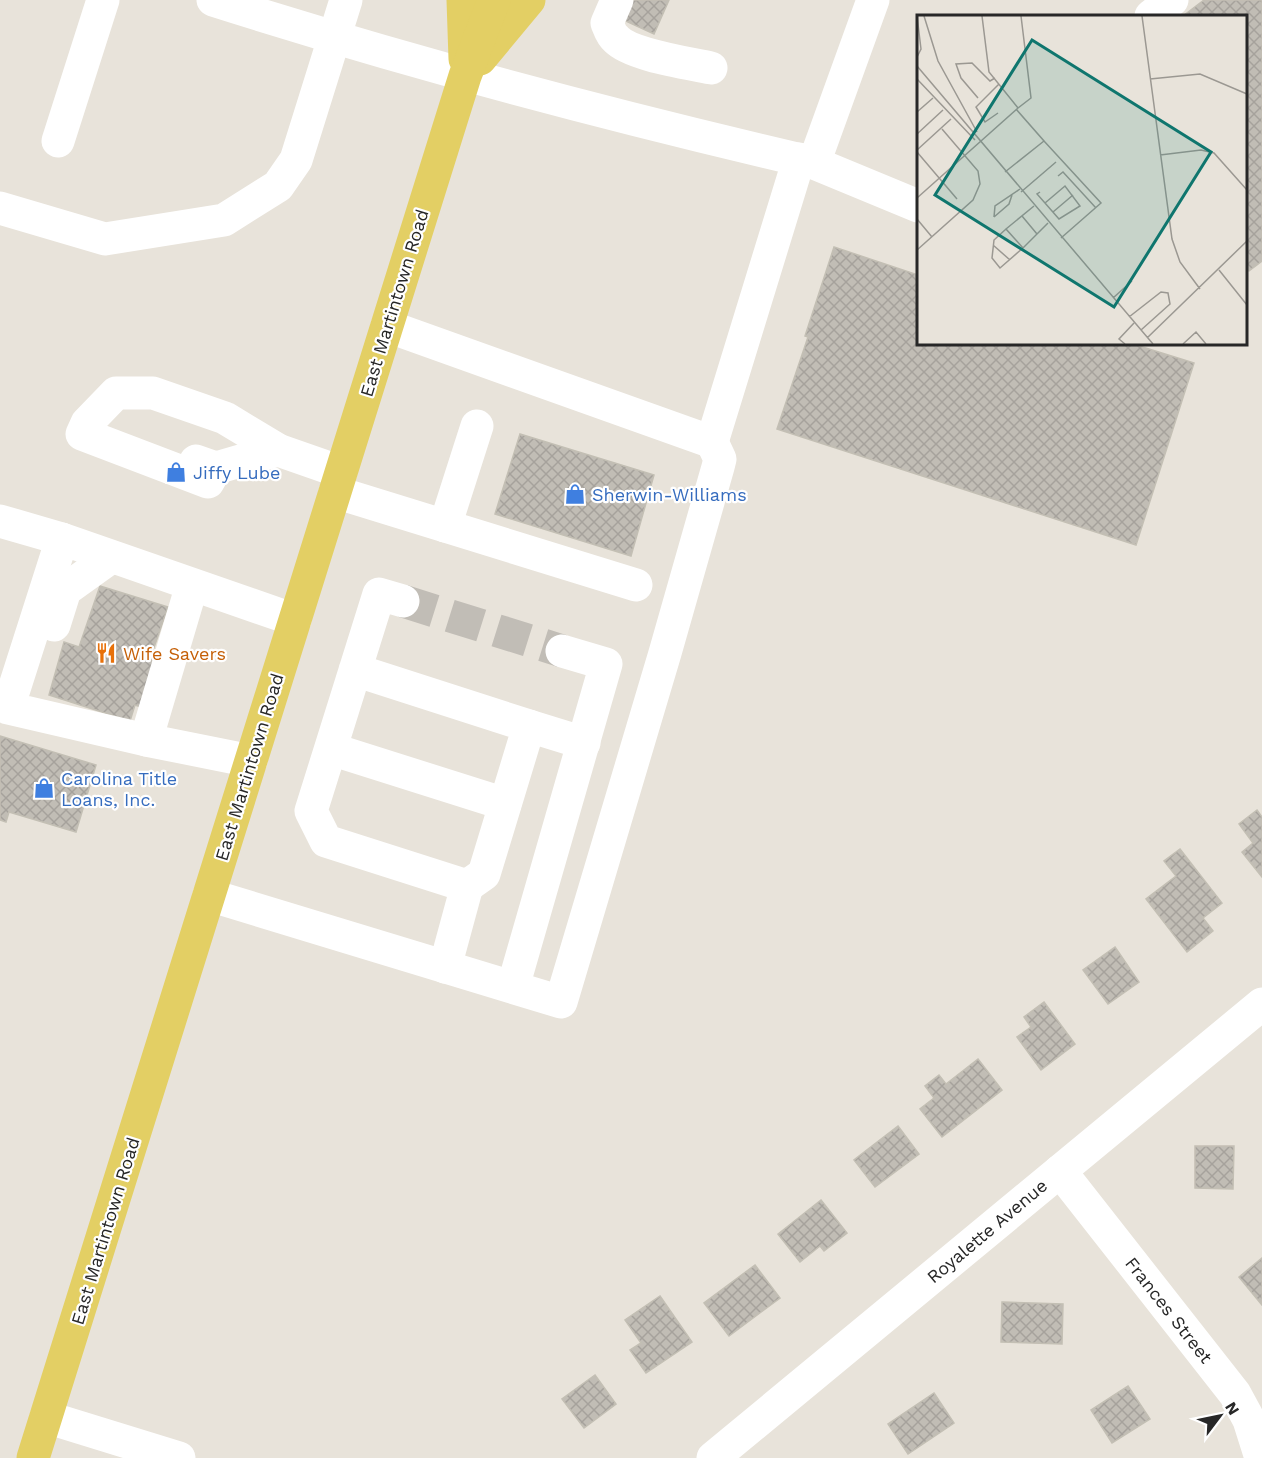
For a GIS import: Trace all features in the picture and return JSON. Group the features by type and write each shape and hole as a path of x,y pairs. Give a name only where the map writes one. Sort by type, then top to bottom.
{"main road":[{"name":"East Martintown Road","path":"463,0 465,76"},
{"name":"East Martintown Road","path":"33,1458 465,76 494,0"},
{"path":"465,76 529,0"}],"street":[{"path":"58,141 103,0"},
{"path":"213,0 465,76 807,161 917,206"},
{"path":"0,208 105,239 224,220 278,186 296,160 346,0"},
{"path":"617,0 607,23 615,39 625,46 645,53 711,68"},
{"path":"209,895 561,1002 718,467 720,459 712,442 807,161 873,0"},
{"path":"1153,15 1172,0"},
{"path":"387,326 712,442"},
{"path":"278,450 216,468 87,423 116,393 153,393 225,418 338,482 445,526 636,585"},
{"path":"445,526 477,426"},
{"path":"0,521 62,539 295,620"},
{"path":"8,701 62,539"},
{"path":"8,701 41,667 65,590 111,557"},
{"path":"146,740 192,585"},
{"path":"403,601 379,594 312,811 326,841 467,886"},
{"path":"513,987 606,664 562,651"},
{"path":"355,670 584,743"},
{"path":"8,701 146,740 251,761"},
{"path":"446,967 467,886 484,874 529,726"},
{"path":"331,749 505,804"},
{"name":"Royalette Avenue","path":"713,1458 1262,1004"},
{"name":"Frances Street","path":"1060,1171 1234,1394 1249,1420 1261,1458"},
{"path":"46,1417 179,1458"}],"building":[{"path":"627,0 669,0 654,34 619,18"},
{"path":"1204,0 1262,0 1262,261 1249,271 1247,268 1247,247 1249,245 1247,242 1247,15 1184,15"},
{"path":"834,247 917,275 917,345 1136,345 1194,363 1136,545 777,429 808,337 805,336"},
{"name":"Sherwin-Williams","path":"520,434 654,475 631,556 495,514"},
{"name":"Wife Savers","path":"100,586 168,607 150,659 160,661 144,708 135,705 130,721 49,695 64,642 79,647"},
{"name":"Carolina Title Loans, Inc.","path":"0,736 96,765 76,832 9,812 6,822 0,820"},
{"path":"1257,810 1262,817 1262,877 1242,852 1253,843 1239,824"},
{"path":"1180,849 1222,903 1203,918 1213,931 1187,952 1146,899 1176,876 1164,861"},
{"path":"1115,947 1139,982 1108,1004 1083,970"},
{"path":"1044,1002 1075,1044 1041,1070 1017,1037 1031,1027 1024,1017"},
{"path":"978,1059 1002,1090 942,1137 920,1109 934,1098 925,1086 939,1075 946,1084"},
{"path":"898,1126 919,1154 875,1187 854,1160"},
{"path":"1195,1146 1234,1146 1233,1189 1195,1188"},
{"path":"821,1200 847,1233 824,1251 820,1246 800,1262 778,1234"},
{"path":"1262,1258 1262,1305 1239,1277"},
{"path":"755,1265 780,1298 729,1336 704,1303"},
{"path":"660,1296 692,1342 646,1373 630,1350 641,1343 625,1320"},
{"path":"1002,1302 1063,1304 1062,1344 1001,1342"},
{"path":"595,1375 616,1404 584,1428 562,1399"},
{"path":"1128,1386 1150,1419 1112,1443 1091,1410"},
{"path":"934,1393 954,1423 908,1454 888,1424"}],"tunnel":[{"path":"403,601 562,651"}],"place":[{"name":"Jiffy Lube","path":"176,472"},
{"name":"Sherwin-Williams","path":"575,494"},
{"name":"Wife Savers","path":"106,653"},
{"name":"Carolina Title Loans, Inc.","path":"44,788"}]}
